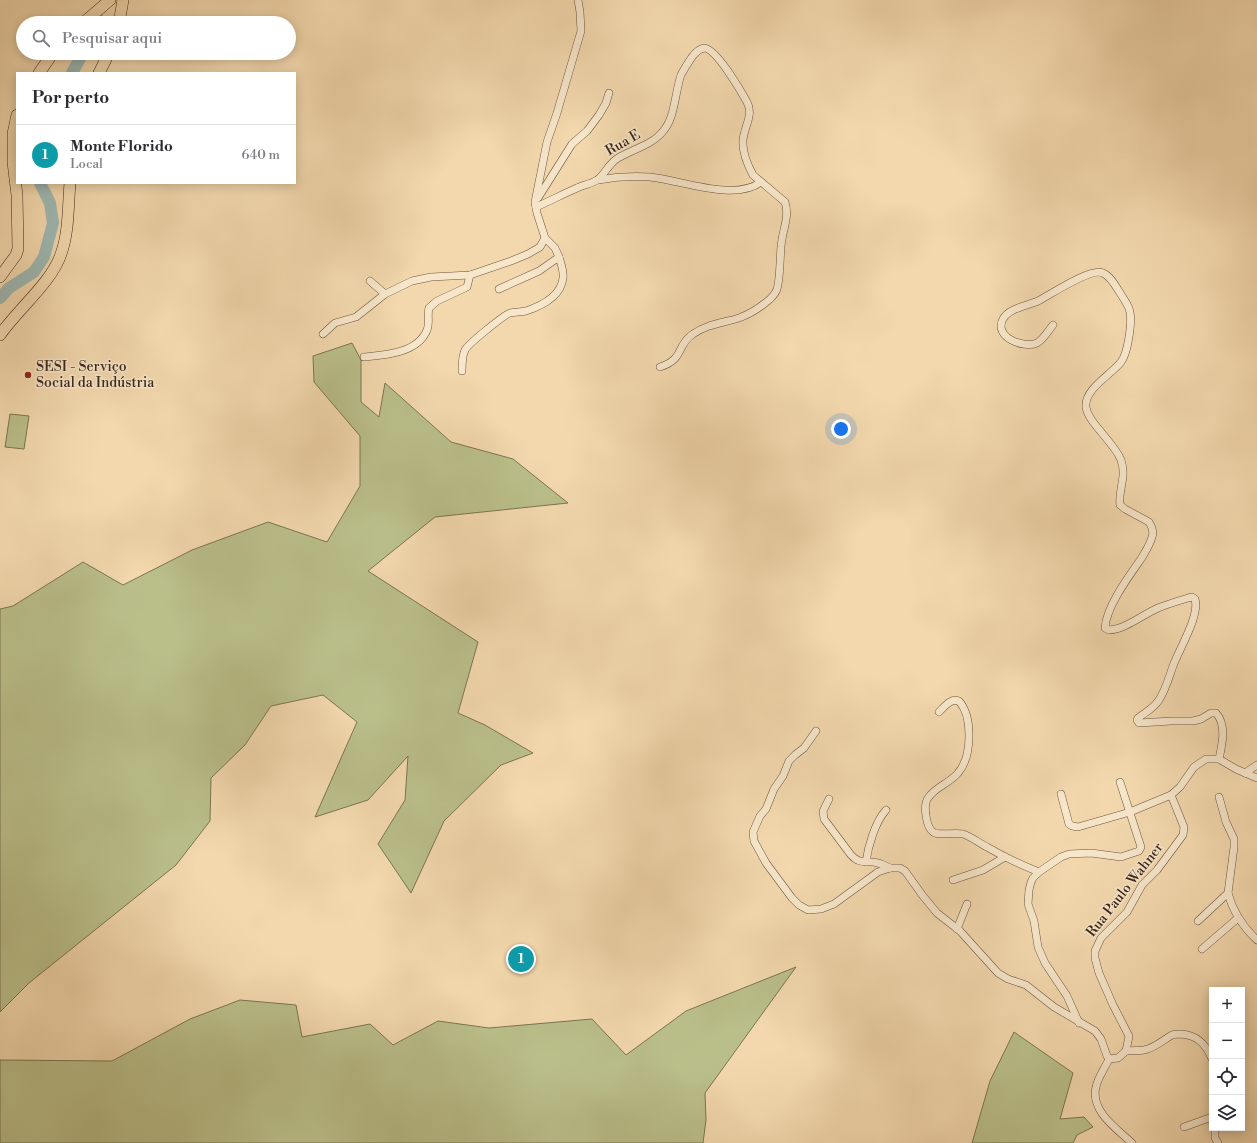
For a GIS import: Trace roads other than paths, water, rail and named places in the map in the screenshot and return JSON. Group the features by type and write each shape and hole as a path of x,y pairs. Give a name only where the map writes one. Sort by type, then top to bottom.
{"main road":[{"path":"90,16 110,0"},
{"path":"120,16 123,0"},
{"path":"40,72 48,60"},
{"path":"100,72 106,60"},
{"path":"0,277 16,255 18,249 17,195 13,162 13,134 16,120"},
{"path":"0,335 52,273 60,258 65,236 70,184"}],"street":[{"path":"462,371 463,355 469,344 506,315 540,305 553,297 560,288 563,278 562,267 555,248 545,238 536,213 535,204 548,142 581,31 578,0"},
{"name":"Rua E","path":"535,204 598,180 608,166 616,159 651,142 666,129 685,67 697,51 704,48 710,50 722,64 748,104 750,114 743,142 744,153 753,175 761,182"},
{"path":"535,204 572,144 587,131 599,115 606,103 609,93"},
{"path":"598,180 614,177 651,177 707,188 731,190 755,187 761,182 781,198 787,207 786,222 781,242 777,290 767,302 752,312 737,318 716,323 694,333 686,341 679,354 673,361 660,367"},
{"path":"323,334 335,322 356,317 385,294 418,279 470,275 511,262 540,247 545,238"},
{"path":"499,289 539,271 559,257"},
{"path":"1053,325 1037,343 1029,344 1009,339 1002,332 1001,325 1003,320 1012,312 1038,301 1064,285 1096,272 1103,273 1111,280 1129,309 1130,332 1123,360 1101,380 1089,396 1086,406 1090,416 1117,452 1122,462 1123,473 1120,505 1124,509 1149,522 1153,535 1144,554 1121,589 1109,613 1105,628 1112,630 1123,627 1158,608 1191,597 1195,599 1196,608 1187,636 1173,666 1163,693 1155,706 1137,720 1139,723 1193,721 1201,719 1211,713 1216,713 1220,719 1222,729 1219,759"},
{"path":"364,357 390,354 412,346 427,331 429,308 437,301 467,287 470,275"},
{"path":"370,281 385,294"},
{"path":"939,712 952,701 960,701 968,722 969,740 964,764 959,772 933,792 926,802 926,816 930,829 934,833 938,834 954,833 969,836 1005,857 1039,872"},
{"path":"816,731 804,748 795,754 789,761 783,776 774,789 766,809 756,824 754,832 754,841 766,863 785,889 799,905 808,910 821,909 834,904 872,875 890,868 900,868 905,871 937,913 957,928 998,973 1008,979 1026,985 1054,1007 1079,1023 1091,1028 1098,1035 1109,1059 1096,1087 1096,1102 1103,1114 1132,1143"},
{"path":"1061,794 1067,821 1072,826 1085,826 1130,812 1171,795 1180,787 1199,762 1206,759 1219,759 1245,774 1257,778"},
{"path":"1245,774 1257,765"},
{"path":"1079,1023 1067,996 1045,963 1038,948 1034,921 1028,904 1029,890 1033,878 1039,872 1061,857 1069,854 1091,853 1121,857 1139,851 1141,845 1120,782"},
{"name":"Rua Paulo Wahner","path":"1126,1051 1129,1036 1099,973 1095,958 1095,951 1101,938 1130,907 1142,885 1157,870 1183,835 1184,827 1171,795"},
{"path":"1219,797 1226,822 1234,839 1228,893 1230,902 1238,918 1257,940"},
{"path":"830,799 823,811 824,819 855,859 861,862 879,863 890,868"},
{"path":"866,862 869,847 880,819 886,810"},
{"path":"953,880 983,870 1005,857"},
{"path":"1198,921 1228,893"},
{"path":"957,928 967,904"},
{"path":"1202,949 1238,918"},
{"path":"1109,1059 1118,1058 1126,1051 1144,1050 1161,1043 1172,1035 1184,1035 1196,1038 1207,1046 1209,1051"},
{"path":"1184,1127 1209,1118"},
{"path":"1215,1131 1218,1143"}],"waterway":[{"path":"73,72 79,60"},
{"path":"0,298 9,288 34,272 44,257 53,223 50,203 40,184"}],"place":[{"name":"SESI - Serviço Social da Indústria","path":"28,375"},
{"name":"Monte Florido","path":"521,959"}]}
